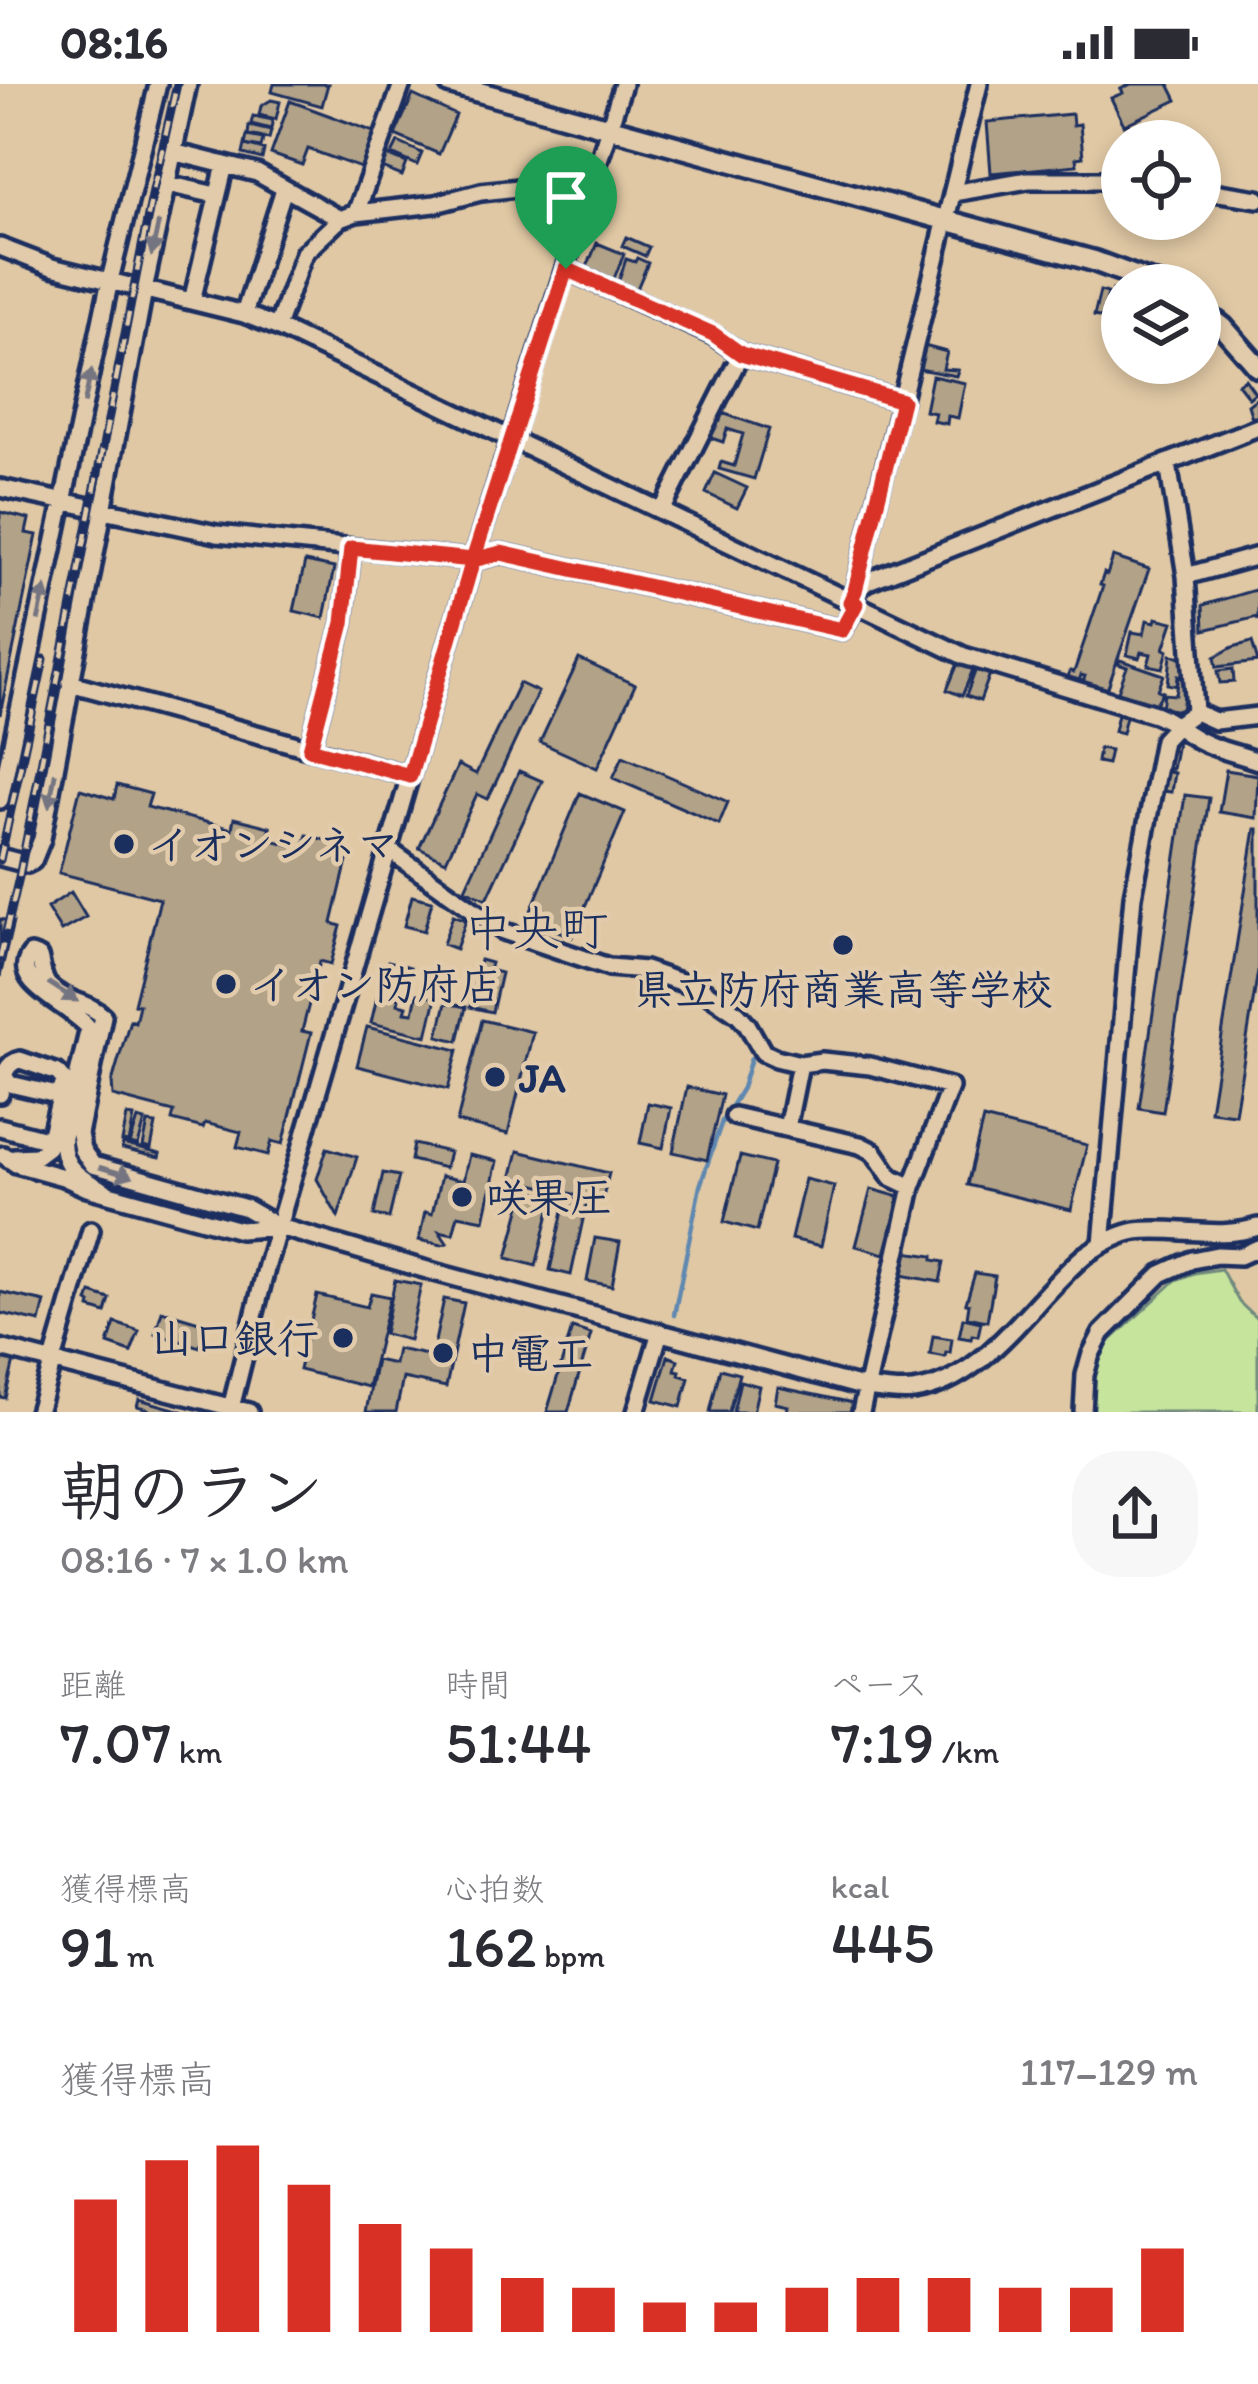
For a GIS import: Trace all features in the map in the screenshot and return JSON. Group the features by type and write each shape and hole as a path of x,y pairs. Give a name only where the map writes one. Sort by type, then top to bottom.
{"main road":[{"path":"450,84 1102,264"},
{"path":"1221,326 1258,367"}],"street":[{"path":"0,800 110,280 158,84"},
{"path":"0,857 27,864 38,856 144,290 188,84"},
{"path":"277,327 304,254 348,216 402,84"},
{"path":"231,1410 279,1227 473,560 622,84"},
{"path":"0,488 217,533 473,560 501,553 842,630 854,599 980,84"},
{"path":"173,152 257,173 348,216 435,204 481,191 562,183 592,187"},
{"path":"192,302 225,165"},
{"path":"952,193 1028,180 1101,180"},
{"path":"167,184 216,195"},
{"path":"244,314 284,188"},
{"path":"1221,194 1258,200"},
{"path":"0,247 52,267 244,314 277,327 854,599 964,656 1155,714 1196,739 1258,761"},
{"path":"566,269 713,334 741,354 902,401"},
{"path":"662,512 741,354"},
{"path":"854,599 868,581 1258,427"},
{"path":"1168,464 1186,576 1195,712"},
{"path":"310,749 343,623 351,548"},
{"path":"1186,576 1258,556"},
{"path":"70,683 410,776"},
{"path":"1195,712 1215,721 1258,716"},
{"path":"1102,1244 1133,896 1163,740 1195,712"},
{"path":"388,850 503,931 609,967 645,970 703,990 738,1014 763,1052 800,1064 822,1061 870,1066 950,1087 912,1187 861,1412"},
{"path":"105,1191 77,1176 62,1152 63,1137 86,1072 103,1016 50,986 39,957 28,956 24,965 28,980 87,1024 89,1037 86,1072 79,1134 88,1161 101,1168 246,1208 279,1227 866,1388 917,1390 951,1379 978,1363 1070,1268 1102,1244 1132,1232 1236,1234 1258,1227"},
{"path":"2,1085 14,1061 46,1059 86,1072"},
{"path":"2,1154 36,1156 48,1147 54,1131 64,1080 58,1072 26,1060"},
{"path":"787,1128 800,1064"},
{"path":"2,1085 57,1095 63,1091"},
{"path":"734,1116 860,1145 874,1152 891,1177 912,1187"},
{"path":"0,1126 41,1138 54,1131"},
{"path":"2,1154 16,1164 240,1230 279,1227"},
{"path":"38,1412 91,1230"},
{"path":"1083,1412 1085,1376 1102,1334 1161,1274 1192,1260 1240,1256 1258,1248"},
{"path":"636,1412 660,1332"},
{"path":"0,1348 249,1412"}],"green space":[{"path":"1221,1269 1239,1302 1258,1320 1258,1412 1092,1412 1091,1378 1109,1342 1176,1280"}],"building":[{"path":"274,84 328,84 322,106 272,92"},
{"path":"1131,84 1169,84 1177,100 1135,120 1122,120 1111,98 1123,93 1121,89"},
{"path":"413,95 456,115 439,154 395,135"},
{"path":"271,100 280,102 276,119 259,115 261,106"},
{"path":"290,101 374,132 361,168 308,149 302,165 271,154"},
{"path":"1072,114 1073,125 1080,124 1083,157 1076,158 1077,165 991,173 987,122"},
{"path":"253,116 273,120 271,129 251,124"},
{"path":"249,126 271,131 269,139 248,135"},
{"path":"247,136 263,139 261,148 245,145"},
{"path":"398,142 422,153 417,165 392,154"},
{"path":"245,145 264,150 262,159 243,154"},
{"path":"387,155 407,163 402,176 382,168"},
{"path":"626,237 649,247 645,256 622,246"},
{"path":"597,243 624,254 611,286 584,274"},
{"path":"637,258 648,263 636,291 618,283 626,259 635,262"},
{"path":"1100,291 1101,291 1101,318 1094,316"},
{"path":"924,346 947,352 943,369 958,370 956,376 919,369"},
{"path":"932,376 965,383 958,418 948,416 947,424 933,421 935,413 925,411"},
{"path":"1245,379 1255,393 1249,398 1238,384"},
{"path":"1258,397 1258,419 1253,421 1248,405"},
{"path":"722,413 769,429 754,479 719,469 721,462 734,466 743,434 727,429 723,442 708,437 714,419 720,421"},
{"path":"715,473 747,488 737,508 706,493"},
{"path":"0,512 29,519 26,533 37,535 0,715"},
{"path":"1113,557 1149,569 1107,690 1083,682 1081,675 1078,684 1067,680 1070,671 1074,672"},
{"path":"305,562 334,568 324,618 294,611"},
{"path":"1258,589 1258,621 1257,617 1204,630 1203,605"},
{"path":"1156,618 1173,622 1163,668 1148,665 1151,654 1127,655 1132,632 1144,634 1147,620 1155,622"},
{"path":"1252,642 1258,662 1217,667 1215,657"},
{"path":"1171,655 1184,657 1185,677 1178,676 1177,686 1168,684"},
{"path":"579,659 635,685 597,768 540,742"},
{"path":"1120,660 1164,675 1158,690 1163,692 1155,705 1117,694 1127,667 1118,664"},
{"path":"959,661 974,667 962,696 947,690"},
{"path":"976,669 990,674 980,701 966,696"},
{"path":"1233,669 1234,682 1220,683 1218,671"},
{"path":"1179,677 1186,678 1182,711 1162,708 1164,694 1176,695"},
{"path":"519,683 538,692 488,799 477,794 446,861 419,848 458,765 476,774"},
{"path":"1118,714 1126,716 1122,733 1114,731"},
{"path":"1170,742 1177,743 1172,769 1165,768"},
{"path":"1099,748 1110,750 1107,764 1097,762"},
{"path":"623,756 728,802 719,824 613,778"},
{"path":"1226,770 1258,775 1256,818 1219,812"},
{"path":"519,771 542,781 487,899 465,889"},
{"path":"1165,771 1174,773 1171,792 1162,791"},
{"name":"イオン防府店","path":"117,785 151,794 147,807 232,829 234,818 270,827 267,839 303,848 307,835 344,845 340,859 347,861 332,923 341,926 331,964 320,961 302,1031 311,1033 283,1144 272,1141 268,1155 237,1147 241,1132 172,1120 174,1112 113,1096 112,1082 130,1020 135,1022 139,1005 134,1004 160,899 59,873 80,789 114,799"},
{"path":"580,793 625,812 572,937 528,918"},
{"path":"1185,795 1209,798 1163,1112 1139,1108"},
{"path":"1255,829 1258,971 1235,1114 1210,1111"},
{"path":"71,892 86,917 61,931 47,908"},
{"path":"412,896 432,901 424,931 404,926"},
{"path":"453,915 466,920 456,949 443,944"},
{"path":"0,919 13,922 0,977"},
{"path":"480,960 491,963 489,970 501,973 492,1012 470,1007"},
{"path":"388,961 410,967 406,979 386,969"},
{"path":"417,994 436,998 427,1036 371,1023 377,997 399,998 398,1004 407,1006 405,1012 413,1013"},
{"path":"446,1003 466,1007 458,1041 438,1036"},
{"name":"JA","path":"482,1020 533,1032 508,1134 457,1122"},
{"path":"367,1027 458,1050 448,1089 357,1066"},
{"name":"JA","path":"687,1087 722,1095 707,1160 673,1152"},
{"path":"648,1103 671,1108 663,1148 640,1143"},
{"path":"127,1116 134,1117 129,1143 122,1142"},
{"path":"138,1119 145,1121 138,1146 130,1144"},
{"path":"983,1119 1087,1145 1071,1210 967,1185"},
{"path":"148,1123 156,1124 151,1149 143,1147"},
{"path":"123,1144 160,1154 159,1158 122,1149"},
{"path":"414,1144 449,1152 445,1168 411,1160"},
{"path":"327,1148 357,1157 338,1217 317,1179"},
{"path":"518,1151 609,1173 602,1201 511,1179"},
{"name":"咲果圧","path":"469,1155 497,1161 484,1220 458,1215 453,1234 439,1231 447,1243 419,1240 425,1212 432,1214 441,1176 463,1181"},
{"path":"740,1156 773,1164 757,1231 724,1222"},
{"path":"383,1173 399,1176 389,1218 374,1215"},
{"path":"805,1179 834,1186 821,1246 791,1239"},
{"path":"871,1189 900,1197 885,1254 856,1246"},
{"path":"525,1190 553,1197 536,1266 507,1258"},
{"path":"566,1197 587,1201 571,1275 550,1270"},
{"path":"595,1238 620,1242 612,1286 587,1281"},
{"path":"905,1252 944,1262 940,1282 901,1275"},
{"path":"975,1273 995,1276 987,1321 967,1317"},
{"path":"395,1280 421,1285 409,1340 384,1334"},
{"path":"0,1292 45,1302 40,1322 0,1313"},
{"path":"91,1293 110,1299 106,1313 90,1308"},
{"name":"山口銀行","path":"371,1293 390,1297 368,1387 299,1370 317,1295 367,1307"},
{"name":"中電工","path":"444,1299 464,1303 446,1387 403,1378 396,1412 366,1412 376,1360 394,1364 397,1349 432,1356"},
{"path":"162,1311 206,1324 200,1347 155,1334"},
{"path":"963,1318 981,1322 978,1336 959,1337"},
{"path":"115,1323 139,1331 131,1352 108,1344"},
{"path":"572,1328 591,1334 568,1412 547,1412"},
{"path":"933,1336 952,1339 945,1357 930,1354"},
{"path":"668,1356 678,1360 675,1370 679,1375 689,1378 681,1407 655,1400"},
{"path":"0,1357 14,1361 5,1398 0,1397"},
{"path":"720,1369 739,1374 729,1412 710,1412"},
{"path":"740,1381 759,1386 753,1412 733,1412"},
{"path":"778,1387 853,1403 851,1412 787,1412 788,1406 775,1403"},
{"path":"139,1399 185,1412 147,1412 137,1406"}],"waterway":[{"path":"674,1315 700,1186 722,1121 742,1088 751,1058"}],"railway":[{"path":"0,958 177,84"},
{"path":"0,860 44,659"}],"place":[{"name":"イオンシネマ","path":"124,844"},
{"name":"県立防府商業高等学校","path":"843,945"},
{"name":"イオン防府店","path":"226,984"},
{"name":"JA","path":"495,1077"},
{"name":"咲果圧","path":"462,1197"},
{"name":"山口銀行","path":"343,1338"},
{"name":"中電工","path":"443,1353"}],"district":[{"name":"中央町","path":"536,928"}],"route":[{"path":"566,269 473,560 410,776 310,749 343,623 351,548 473,560 501,553 842,630 856,604 850,602 902,401 741,354 713,334 566,269"}]}
